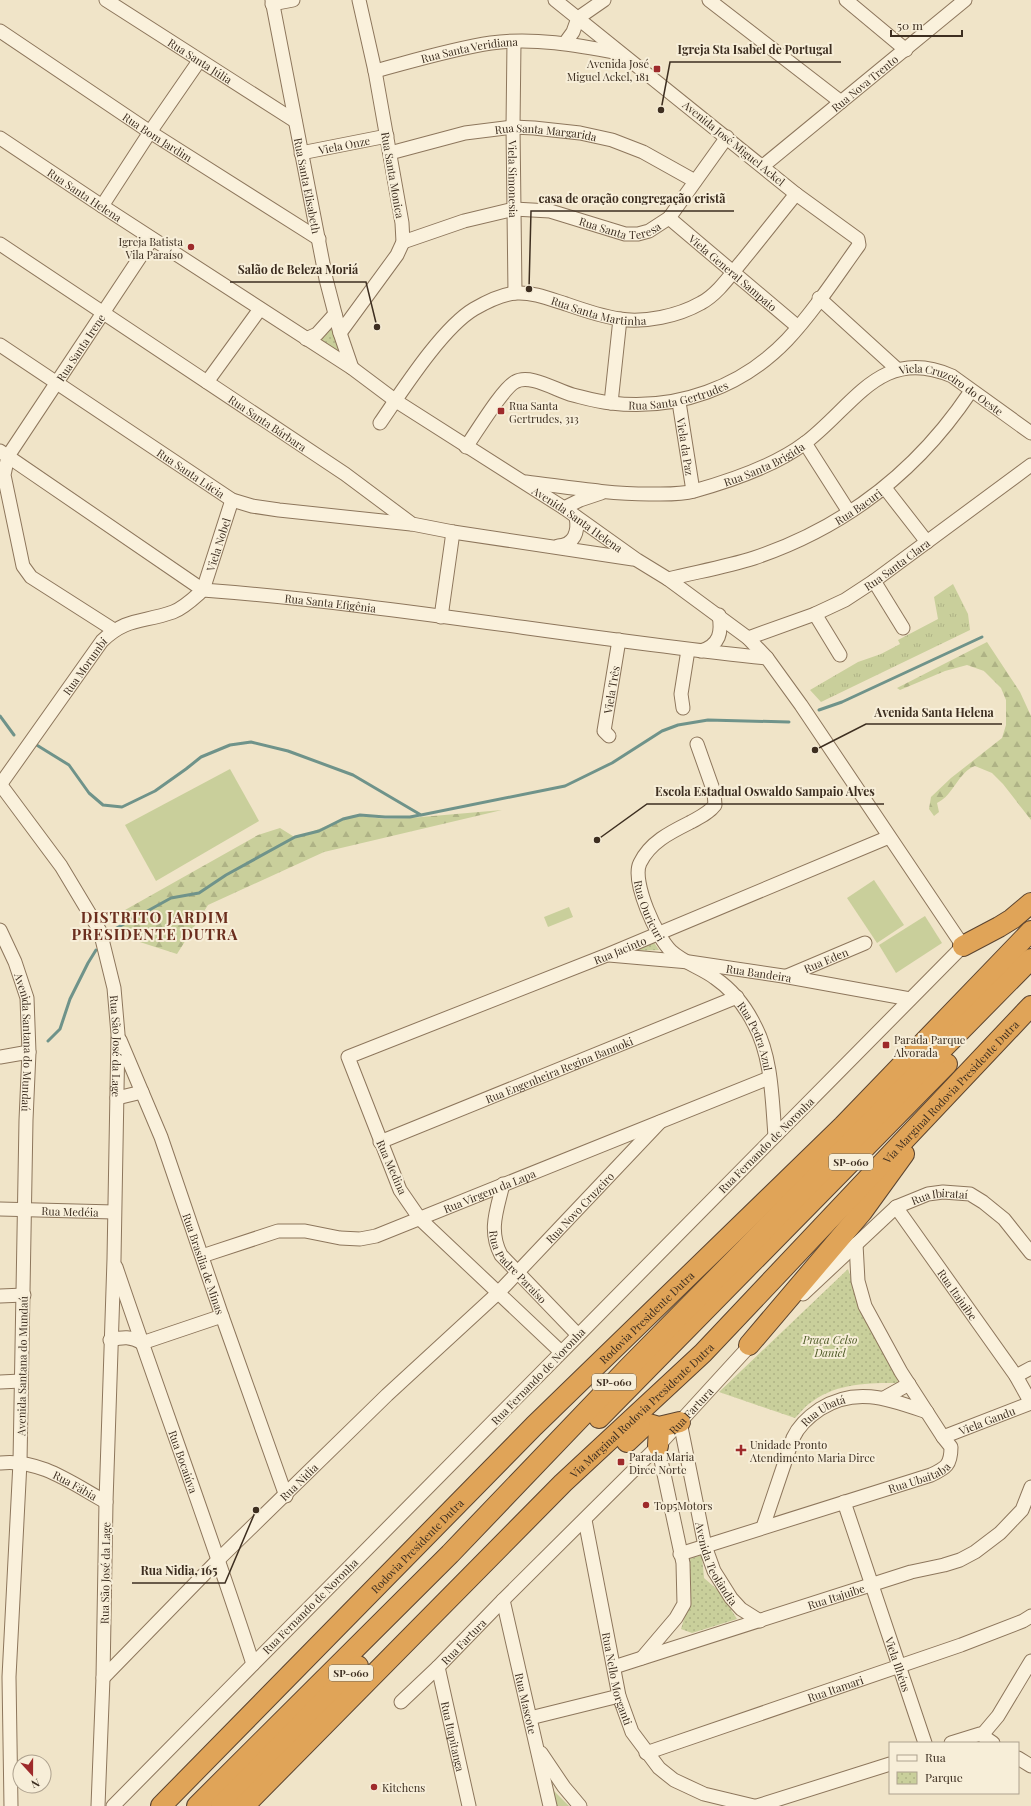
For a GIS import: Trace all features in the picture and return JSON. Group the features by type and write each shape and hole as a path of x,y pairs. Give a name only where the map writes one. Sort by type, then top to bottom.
{"highway":[{"path":"963,946 1006,923 1031,903"},
{"name":"Rodovia Presidente Dutra","path":"162,1806 362,1602 435,1509 469,1477 534,1426 843,1126 1031,931"},
{"name":"Rodovia Presidente Dutra","path":"197,1806 450,1554 634,1361 1031,959"},
{"name":"SP-060","path":"220,1806 1031,978"},
{"name":"Via Marginal Rodovia Presidente Dutra","path":"244,1806 542,1504 703,1353 998,1039 1031,1006"},
{"path":"749,1345 862,1212 911,1146 984,1067 998,1039"},
{"path":"648,1405 655,1390 825,1201 829,1185"},
{"path":"542,1504 597,1469 643,1427 649,1424 658,1437 680,1422"}],"street":[{"name":"Rua Santa Júlia","path":"106,0 294,121"},
{"path":"272,2 293,0"},
{"name":"Rua Santa Monica","path":"359,0 375,71 387,136 402,223 403,242"},
{"name":"Avenida José Miguel Ackel","path":"555,0 796,194 858,239"},
{"path":"565,43 573,32 578,18 604,0"},
{"path":"709,0 841,102"},
{"path":"846,0 906,50"},
{"name":"Rua Nova Trento","path":"763,166 965,0"},
{"name":"Rua Santa Elisabeth","path":"272,2 318,239 340,333 352,368"},
{"name":"Rua Bom Jardim","path":"0,32 150,132 318,239"},
{"name":"Viela Simonesia","path":"514,42 513,127 515,293"},
{"name":"Rua Santa Veridiana","path":"375,71 460,49 492,43 565,43 621,53"},
{"path":"102,206 150,132 199,61"},
{"name":"Rua Santa Margarida","path":"390,153 465,133 513,127 534,128 565,131 612,140 643,152 695,181"},
{"name":"Viela Onze","path":"301,154 387,136"},
{"name":"Rua Santa Teresa","path":"403,242 464,221 514,209 550,211 625,234 638,234 650,231 669,218 726,137"},
{"name":"Rua Santa Helena","path":"0,138 152,239 352,368"},
{"name":"Rua Santa Martinha","path":"380,423 432,351 453,327 473,309 497,298 515,293 530,293 597,314 620,319 644,319 666,316 688,310 708,298 733,272 796,194"},
{"name":"Viela General Sampaio","path":"669,218 798,327"},
{"name":"Rua Santa Irene","path":"4,453 56,382 152,239"},
{"name":"Rua Santa Gertrudes","path":"466,447 505,391 515,382 524,379 536,381 564,393 611,403 644,405 678,402 717,389 741,377 771,355 798,327 859,245 858,239"},
{"path":"340,333 397,255 403,242"},
{"name":"Rua Santa Bárbara","path":"0,244 345,474 412,524 453,532 556,546 637,560"},
{"name":"Viela Cruzeiro do Oeste","path":"819,298 897,369 927,369 941,371 952,376 1031,433"},
{"path":"207,382 260,309"},
{"path":"306,339 317,334 335,314"},
{"path":"611,403 620,319"},
{"name":"Rua Santa Lúcia","path":"0,345 232,500 252,506 279,510 412,524"},
{"name":"Avenida Santa Helena","path":"352,368 396,401 564,508 637,560 668,578 720,615 748,638 767,658 805,711 963,946"},
{"name":"Rua Santa Brigida","path":"521,482 604,492 668,494 693,491 757,468 786,455 805,443 871,384 888,372 897,369"},
{"name":"Rua Bacuri","path":"668,578 752,558 812,535 885,488 928,447 958,411 972,391"},
{"name":"Viela da Paz","path":"678,402 693,491"},
{"path":"805,443 849,512"},
{"path":"4,453 203,590"},
{"path":"4,453 4,475 23,566 31,577 114,630"},
{"name":"Rua Santa Clara","path":"748,638 815,614 845,600 874,581 1031,465"},
{"path":"885,488 927,542"},
{"name":"Rua Santa Brigida","path":"564,508 580,500 604,492"},
{"name":"Viela Nobel","path":"203,590 232,500"},
{"path":"556,546 564,546 571,542 577,528 576,517"},
{"path":"441,617 453,532"},
{"name":"Rua Bacuri","path":"692,596 693,585 697,577 709,569"},
{"path":"874,581 903,628"},
{"name":"Rua Santa Efigênia","path":"203,590 244,593 441,617 688,650 767,658"},
{"name":"Rua Morumbi","path":"0,784 102,641 114,630 125,624 173,612 182,607 203,590"},
{"path":"815,614 840,655"},
{"path":"701,651 710,647 718,640 721,628 720,615"},
{"name":"Viela Três","path":"609,736 604,731 619,640"},
{"path":"683,708 681,694 688,650"},
{"name":"Rua Ouricuri","path":"688,962 672,952 658,933 641,892 637,875 639,864 648,850 660,839 706,814 715,804 714,792 697,744"},
{"name":"Rua São José da Lage","path":"0,784 62,866 100,931 114,988 118,1034 114,1259 110,1340 103,1678 98,1806"},
{"name":"Rua Jacinto","path":"348,1057 607,955 889,837"},
{"name":"Avenida Santana do Mundaú","path":"0,930 15,962 27,998 29,1052 26,1120 21,1447 9,1677 11,1806"},
{"name":"Rua Eden","path":"786,976 866,943"},
{"name":"Rua Fernando de Noronha","path":"113,1806 963,946"},
{"name":"Rua Bandeira","path":"607,955 688,962 786,976 910,999"},
{"name":"Rua Pedra Azul","path":"688,962 715,978 737,997 754,1024 764,1049 769,1078 775,1136"},
{"name":"Rua Engenheira Regina Bannoki","path":"380,1142 737,997"},
{"name":"Rua Brasília de Minas","path":"118,1034 161,1137 222,1316 286,1496"},
{"path":"0,1057 29,1052"},
{"name":"Rua Medina","path":"348,1057 400,1190 420,1219 561,1352"},
{"name":"Rua Virgem da Lapa","path":"202,1256 278,1231 305,1231 340,1238 360,1239 376,1236 769,1078"},
{"path":"117,1098 142,1092"},
{"name":"Rua Novo Cruzeiro","path":"499,1292 660,1122"},
{"name":"Rua Padre Paraíso","path":"503,1184 493,1233 496,1245 501,1255 578,1335"},
{"name":"Rua Ibirataí","path":"896,1207 928,1194 943,1192 970,1194 983,1202 1004,1219 1031,1253"},
{"name":"Rua Fartura","path":"680,1422 749,1345 896,1207"},
{"name":"Rua Itajuibe","path":"896,1207 1016,1376 1031,1403"},
{"name":"Rua Medéia","path":"0,1209 114,1212"},
{"name":"Rua Ubaitaba","path":"680,1554 931,1475 943,1469 951,1460 951,1447 908,1384 865,1306 858,1281 856,1244"},
{"name":"Rua Bocaiúva","path":"114,1259 142,1344 219,1559 253,1664"},
{"name":"Rua Nidia","path":"103,1678 219,1559 286,1496 387,1395 499,1292"},
{"path":"0,1296 24,1295"},
{"path":"110,1340 121,1337 133,1338 142,1344 222,1316"},
{"path":"1016,1376 1031,1368"},
{"path":"0,1382 21,1381"},
{"path":"884,1398 908,1384"},
{"name":"Rua Ubatá","path":"763,1527 788,1451 798,1428 805,1420 840,1398 856,1396 884,1398 927,1412"},
{"name":"Viela Gandu","path":"943,1437 1031,1403"},
{"name":"Avenida Teolândia","path":"680,1422 705,1546 714,1571 731,1598 741,1609 760,1621"},
{"path":"642,1658 676,1618 684,1604 684,1574 658,1437"},
{"name":"Rua Fartura","path":"401,1702 585,1520 658,1437"},
{"name":"Rua Fábia","path":"21,1447 45,1469"},
{"name":"Rua Fábia","path":"0,1463 20,1462 45,1469 106,1502"},
{"name":"Rua Itajuibe","path":"614,1666 676,1648 911,1572 960,1560 974,1552 1026,1513 1031,1487"},
{"name":"Viela Ilhéus","path":"844,1502 925,1742"},
{"name":"Rua Nello Morganti","path":"585,1520 619,1696 632,1732 646,1753 659,1768 674,1780 711,1801 756,1806"},
{"path":"701,1526 722,1540"},
{"name":"Rua Mascote","path":"503,1600 550,1806"},
{"name":"Rua Itamari","path":"646,1753 1028,1622"},
{"path":"669,1625 673,1643 676,1648"},
{"path":"954,1742 980,1734 989,1740 998,1716 1031,1661"},
{"name":"Rua Itapitanga","path":"438,1667 469,1806"},
{"path":"530,1718 619,1696"},
{"path":"536,1746 564,1787 580,1806"},
{"path":"1019,1759 1031,1766"},
{"path":"756,1806 889,1764"}],"green space":[{"path":"336,328 341,343 340,356 318,344 330,330"},
{"path":"953,584 968,614 970,630 821,702 810,690 858,662 881,654 900,644 898,640 938,619 934,597"},
{"path":"987,642 1020,692 1031,716 1031,820 1003,784 992,773 975,766 964,773 948,795 937,803 939,812 934,816 929,809 931,797 951,778 1002,738 1006,725 1006,700 1001,688 984,671 967,665 945,671 900,690 897,688"},
{"path":"230,769 259,821 156,881 125,825"},
{"path":"502,810 324,852 208,905 177,954 118,935 125,910 258,835 280,828 296,838 354,815 385,819"},
{"path":"874,880 904,925 877,943 847,898"},
{"path":"569,907 573,917 548,927 544,917"},
{"path":"925,916 942,943 896,973 879,945"},
{"path":"653,941 659,950 631,951"},
{"name":"Praça Celso Daniel","path":"848,1269 864,1318 896,1372 898,1383 876,1383 843,1387 823,1395 810,1403 795,1418 719,1392"},
{"path":"702,1555 704,1578 720,1592 737,1619 692,1633 681,1629 691,1596 689,1559"},
{"path":"553,1790 569,1806 556,1806"}],"waterway":[{"path":"819,710 842,702 982,637"},
{"path":"0,716 14,735"},
{"path":"35,744 69,765 89,793 103,805 122,807 155,791 201,757 230,745 251,742 288,751 353,775 421,815 565,786 612,763 662,731 678,725 708,720 789,722"},
{"path":"113,930 171,898 199,893 226,875 295,837 319,831 343,819 360,815 385,817 410,817 420,815"},
{"path":"48,1041 60,1029 70,999 96,950"}],"place":[{"name":"Avenida José Miguel Ackel, 181","path":"657,69"},
{"name":"Igreja Sta Isabel de Portugal","path":"661,110"},
{"name":"Igreja Batista Vila Paraíso","path":"191,247"},
{"name":"casa de oração congregação cristã","path":"529,289"},
{"name":"Salão de Beleza Moriá","path":"377,327"},
{"name":"Rua Santa Gertrudes, 313","path":"501,411"},
{"name":"Avenida Santa Helena","path":"815,750"},
{"name":"Escola Estadual Oswaldo Sampaio Alves","path":"597,840"},
{"name":"Parada Parque Alvorada","path":"886,1045"},
{"name":"Unidade Pronto Atendimento Maria Dirce","path":"741,1450"},
{"name":"Parada Maria Dirce Norte","path":"621,1462"},
{"name":"Top5Motors","path":"646,1505"},
{"name":"Rua Nidia, 165","path":"256,1510"},
{"name":"Kitchens","path":"374,1787"}],"district":[{"name":"DISTRITO JARDIM PRESIDENTE DUTRA","path":"155,926"}]}
